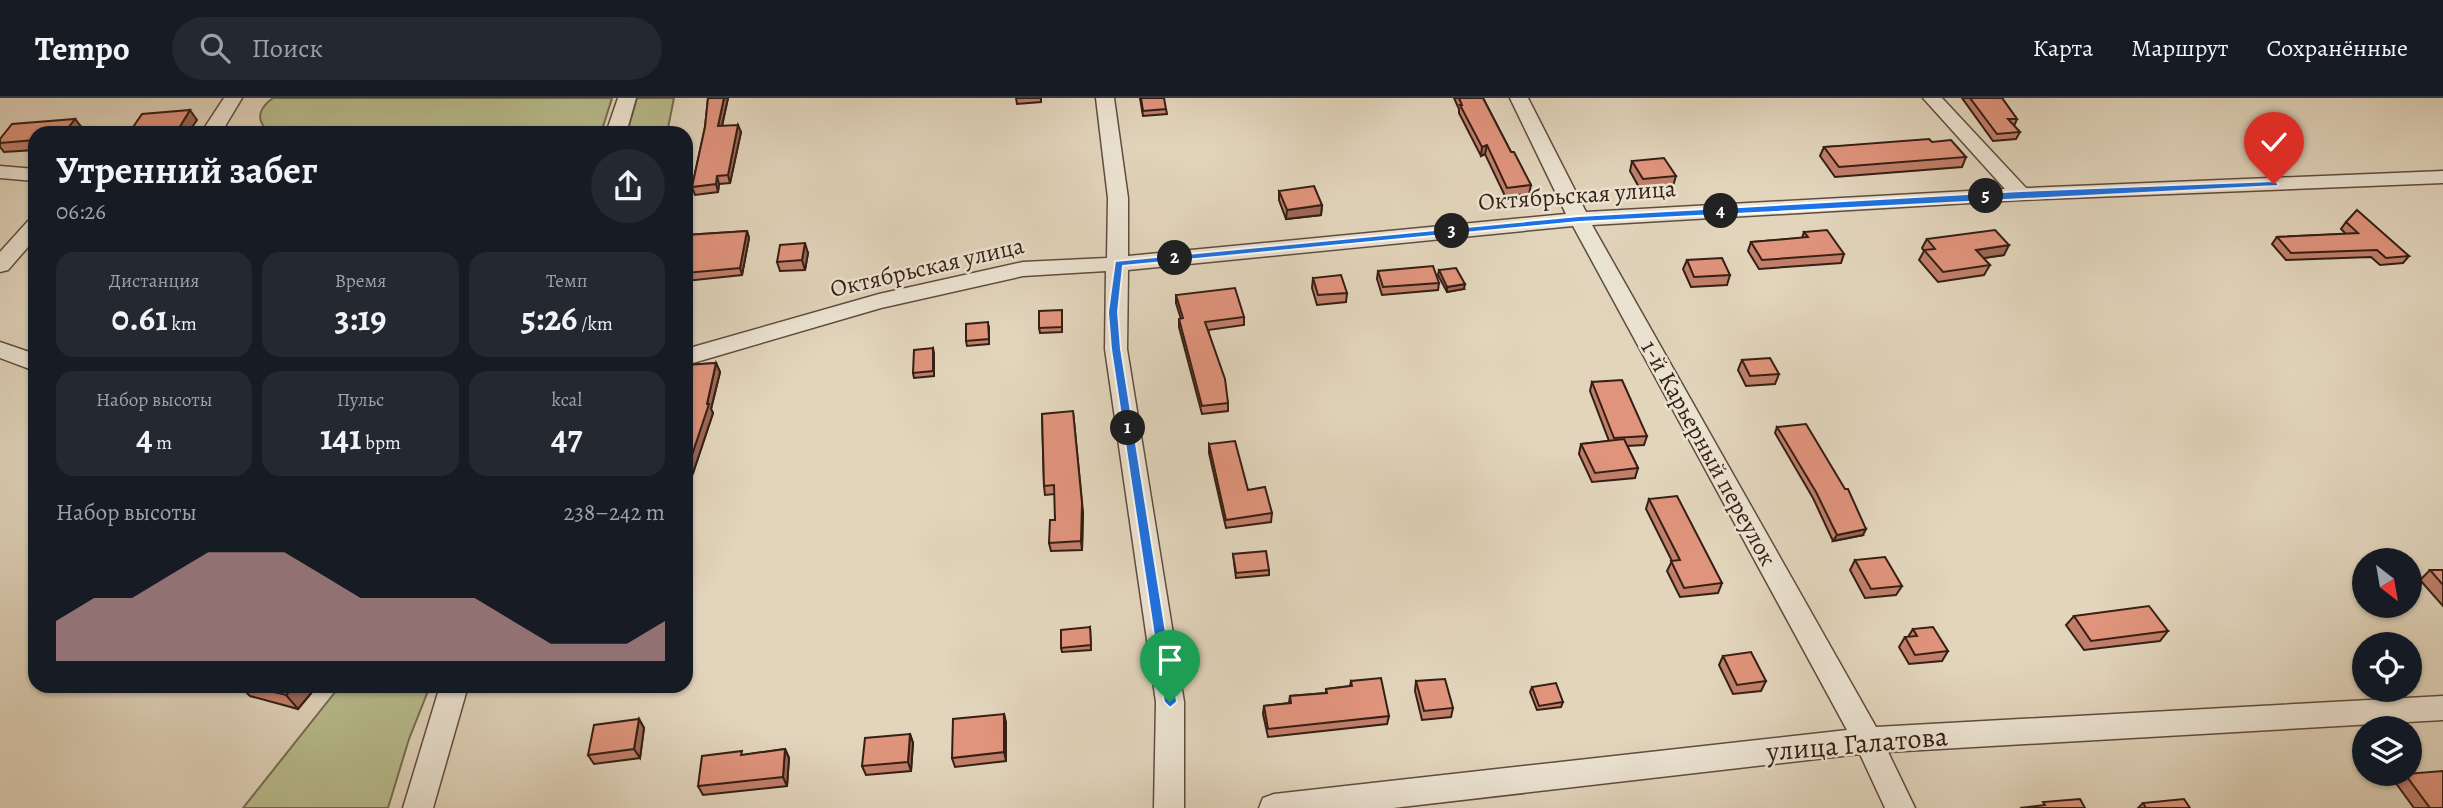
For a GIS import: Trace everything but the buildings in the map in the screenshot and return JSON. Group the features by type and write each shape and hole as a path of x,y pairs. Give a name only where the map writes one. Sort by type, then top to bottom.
{"street":[{"path":"215,126 233,98"},
{"path":"618,126 627,98"},
{"path":"1105,98 1117,178 1118,264 1113,312 1116,349 1170,702 1169,808"},
{"name":"1-й Карьерный переулок","path":"1519,98 1579,219 1868,740 1900,808"},
{"path":"1932,98 2021,194"},
{"path":"0,172 28,174"},
{"name":"Октябрьская улица","path":"693,355 878,302 1023,269 1118,264 1579,219 2021,194 2443,177"},
{"path":"0,265 28,234"},
{"path":"0,349 28,359"},
{"path":"418,808 452,693"},
{"name":"улица Галатова","path":"1274,808 1868,740 2443,708"}],"green space":[{"path":"273,98 612,98 603,126 264,126 260,115"},
{"path":"637,98 674,98 668,126 629,126"},
{"path":"334,693 427,693 409,739 388,808 243,808"}],"route":[{"path":"1170,702 1116,349 1113,312 1118,264 1579,219 2021,194 2274,184"}]}
